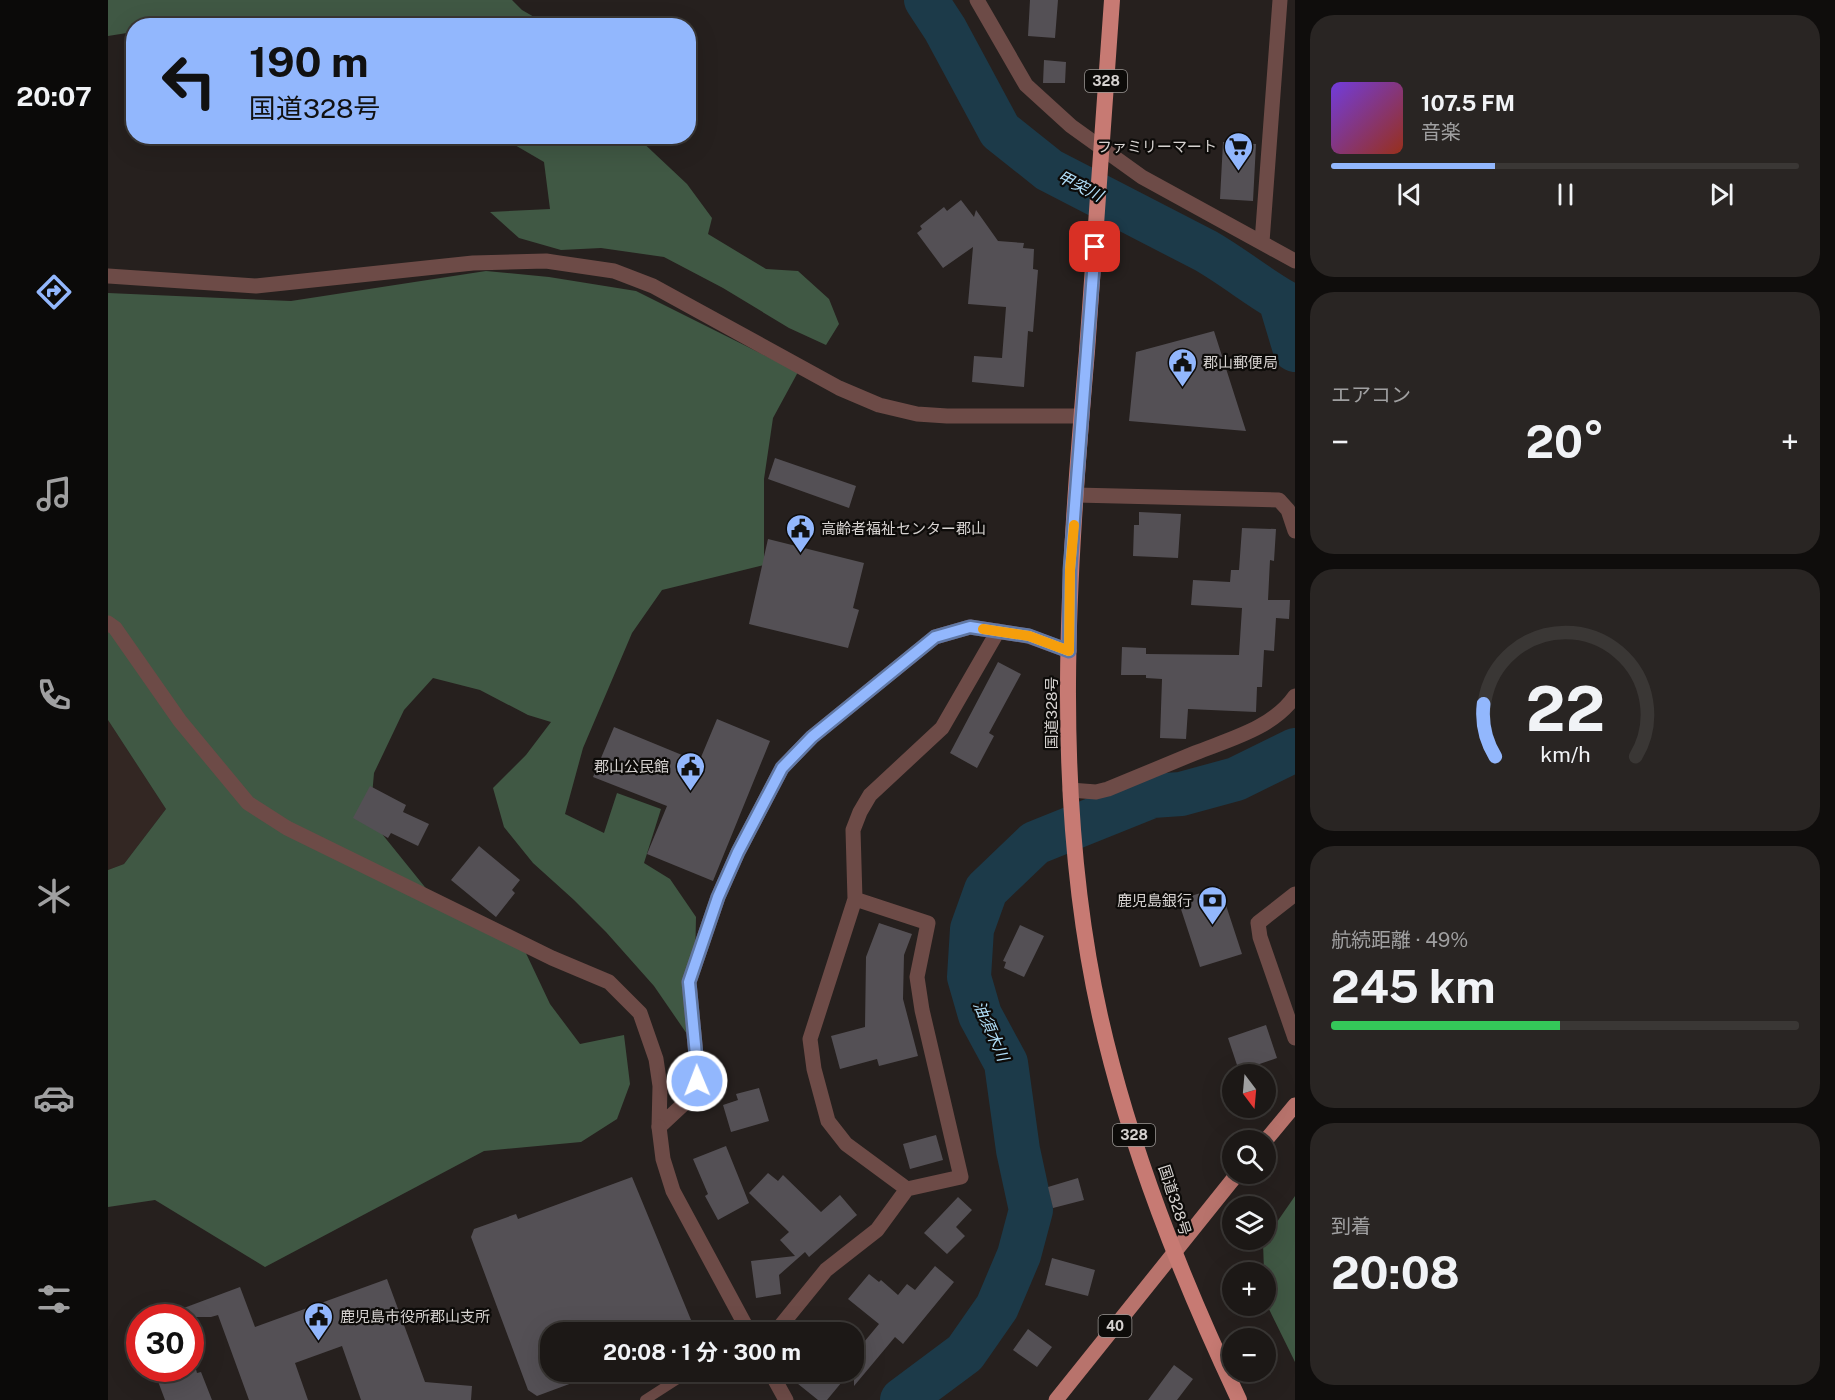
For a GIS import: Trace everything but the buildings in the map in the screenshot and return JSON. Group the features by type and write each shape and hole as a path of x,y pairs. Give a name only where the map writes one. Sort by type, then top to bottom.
{"highway":[{"name":"国道328号","path":"1112,0 1070,570 1067,714 1070,796 1078,883 1100,1016 1124,1104 1173,1252 1239,1400"}],"main road":[{"path":"1274,1130 1295,1105"},
{"name":"40","path":"1056,1400 1229,1184"}],"street":[{"path":"977,0 1026,85 1101,156 1295,261"},
{"path":"1262,242 1280,0"},
{"path":"108,276 256,286 473,263 546,261 614,272 653,286 839,388 879,405 917,414 947,416 1081,416"},
{"path":"1076,495 1280,500 1288,510 1295,531"},
{"path":"108,623 115,628 180,721 248,803 287,828 552,958 609,982 640,1013 656,1059 660,1086 659,1127 663,1159 673,1191 743,1322"},
{"path":"659,1127 689,1099 697,1081 689,982 722,888 782,768 812,737 935,637 970,627 1029,636 1069,651"},
{"path":"907,1189 846,1144 828,1121 814,1069 810,1039 855,899 853,830 860,812 870,795 942,728 998,631"},
{"path":"1070,796 1108,789 1249,731 1288,707 1295,696"},
{"path":"1295,894 1258,922 1260,937 1295,1038"},
{"path":"784,1322 826,1270 877,1230 907,1189 961,1177 922,1010 917,977 928,923 855,899"},
{"path":"776,1382 786,1400"}],"lane":[{"path":"645,1400 673,1382"}],"shaded area":[{"path":"108,720 166,809 124,864 108,870"}],"green space":[{"path":"108,0 512,0 522,10 536,18 126,18 126,33 108,36"},
{"path":"513,144 644,144 687,184 712,218 708,234 766,269 798,271 829,299 839,324 826,345 789,328 723,288 664,257 601,248 561,250 519,238 490,212 550,209 544,162"},
{"path":"486,271 549,277 636,291 798,372 773,418 764,479 764,565 662,590 632,633 583,748 565,814 604,833 617,793 661,809 644,863 670,879 696,917 695,964 687,1034 654,986 606,932 533,863 504,827 493,788 526,755 551,722 528,715 480,690 433,678 404,710 374,773 370,819 441,907 524,949 550,1004 580,1044 624,1035 630,1084 617,1119 581,1142 484,1151 265,1267 155,1200 108,1207 108,870 124,864 166,809 108,720 108,293 291,301"},
{"path":"1295,1196 1295,1362 1272,1316 1276,1316 1276,1262 1264,1262 1263,1250 1276,1250 1276,1223"}],"waterway":[{"name":"甲突川","path":"926,0 945,29 1000,131 1049,170 1206,251 1295,308"},
{"name":"油須木川","path":"1280,300 1295,350"},
{"name":"油須木川","path":"902,1400 965,1353 997,1307 1019,1255 1031,1210 1018,1150 1006,1063 980,1015 969,977 972,929 986,890 1035,843 1152,796 1181,794 1236,779 1295,750"}],"slow traffic":[{"path":"983,629 1029,636 1069,651 1070,570 1074,525"}],"place":[{"name":"ファミリーマート","path":"1238,172"},
{"name":"郡山郵便局","path":"1182,388"},
{"name":"高齢者福祉センター郡山","path":"800,554"},
{"name":"郡山公民館","path":"690,792"},
{"name":"鹿児島銀行","path":"1213,926"},
{"name":"鹿児島市役所郡山支所","path":"319,1342"}],"route":[{"path":"697,1081 689,982 718,897 738,852 782,768 812,737 935,637 970,627 1029,636 1069,651 1070,570 1095,247"}]}
